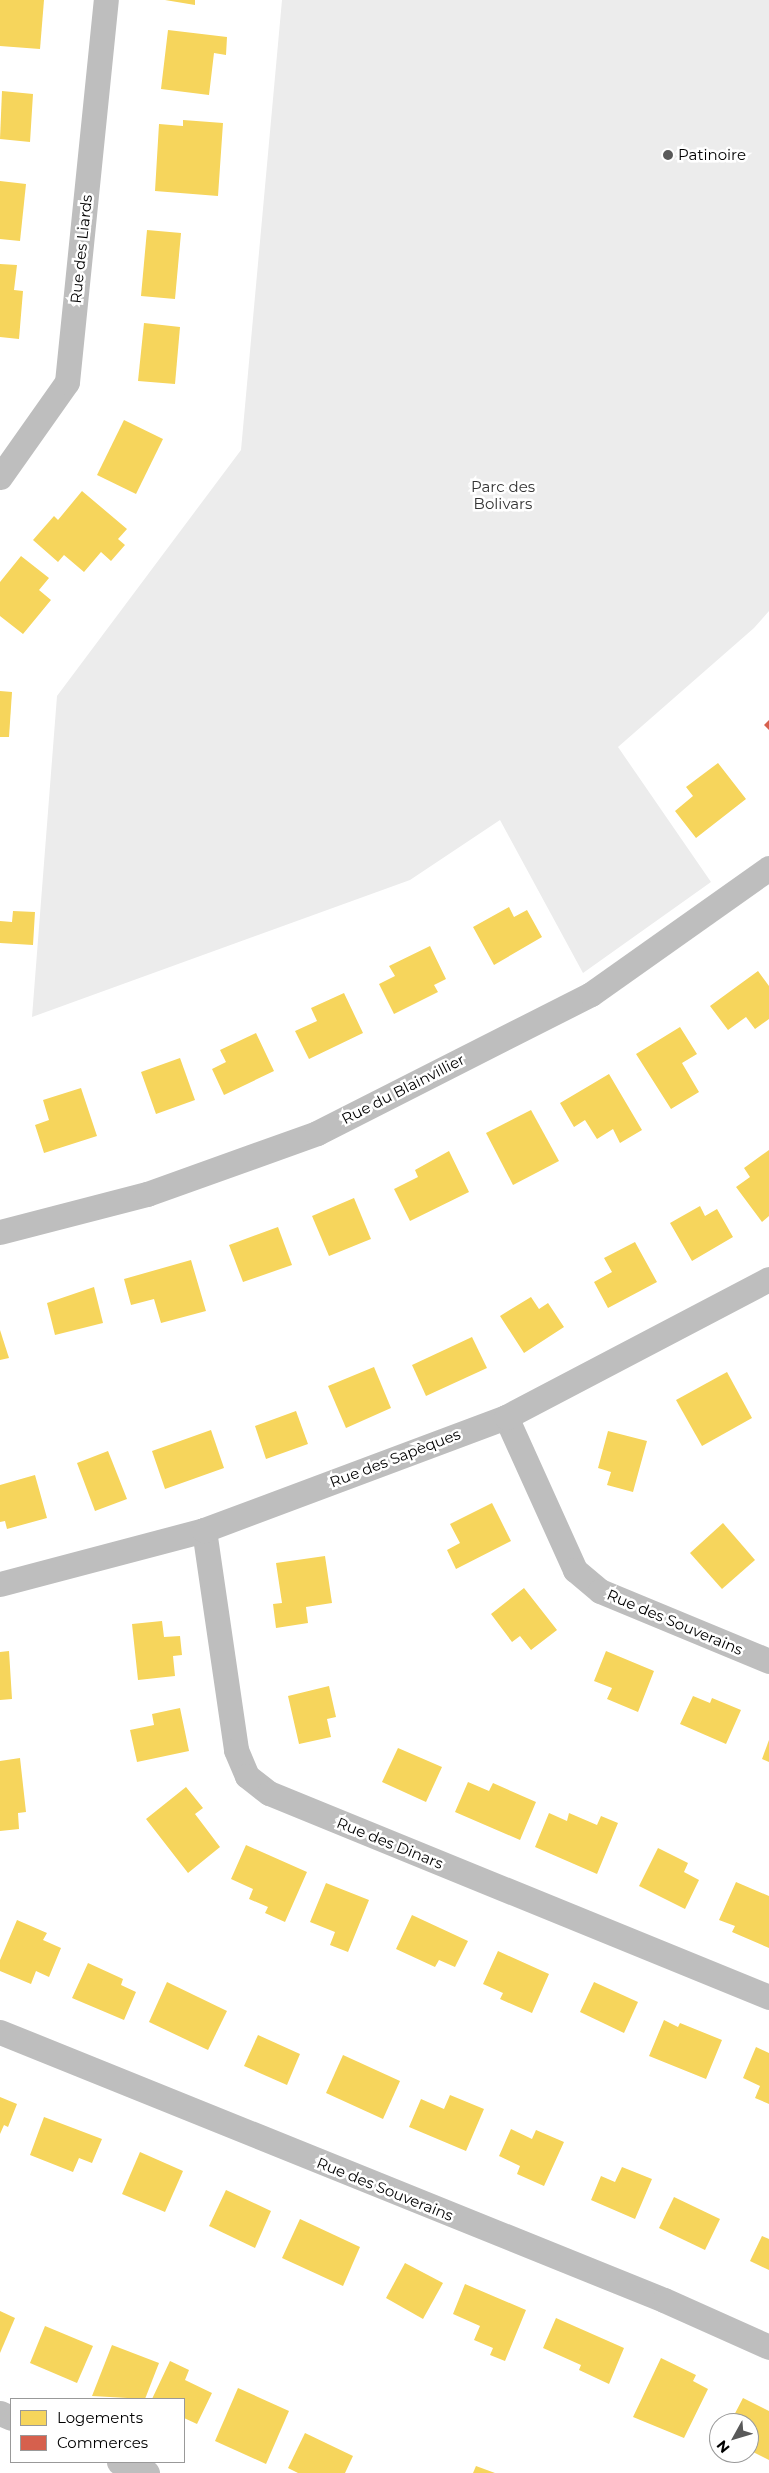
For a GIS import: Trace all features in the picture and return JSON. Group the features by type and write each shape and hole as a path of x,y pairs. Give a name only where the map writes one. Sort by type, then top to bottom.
{"street":[{"name":"Rue des Liards","path":"0,477 67,382 106,0"},
{"name":"Rue du Blainvillier","path":"0,1232 147,1194 317,1132 591,994 769,868"},
{"name":"Rue des Sapèques","path":"0,1584 204,1530 506,1416 769,1279"},
{"name":"Rue des Souverains","path":"506,1416 575,1570 600,1590 769,1661"},
{"name":"Rue des Dinars","path":"204,1530 236,1750 247,1776 269,1793 769,1997"},
{"name":"Rue des Souverains","path":"0,2032 664,2300 769,2347"},
{"path":"122,2463 147,2473"}],"green space":[{"name":"Parc des Bolivars","path":"282,0 769,0 769,611 754,628 618,747 711,882 583,973 500,820 410,880 32,1017 57,696 241,450"}],"building: Logements":[{"path":"0,0 44,0 40,49 0,46"},
{"path":"165,0 195,0 195,5"},
{"path":"168,30 227,37 226,55 214,53 209,95 161,89"},
{"path":"2,91 33,94 30,142 0,139"},
{"path":"183,120 223,123 218,196 155,191 159,124 183,126"},
{"path":"0,181 26,184 20,241 0,239"},
{"path":"147,230 181,233 175,299 141,296"},
{"path":"0,264 17,265 14,290 23,291 19,339 0,337"},
{"path":"144,323 180,327 175,384 138,381"},
{"path":"124,420 163,439 136,494 97,475"},
{"path":"82,491 127,529 118,539 125,545 111,561 101,552 84,572 64,555 58,562 33,540 54,516 58,520"},
{"path":"21,556 49,578 39,590 51,600 23,634 0,616 0,582"},
{"path":"0,691 12,692 9,737 0,737"},
{"path":"718,763 746,799 696,838 675,811 693,796 686,787"},
{"path":"509,907 514,917 527,910 542,937 494,965 473,927"},
{"path":"13,911 35,912 33,945 0,943 0,921 12,922"},
{"path":"430,946 446,979 434,985 438,992 394,1014 379,984 395,976 389,966"},
{"path":"758,971 769,986 769,1019 755,1029 746,1017 728,1030 710,1006"},
{"path":"344,993 363,1033 309,1059 295,1031 317,1021 311,1008"},
{"path":"680,1027 697,1054 682,1063 699,1092 671,1109 636,1054"},
{"path":"256,1033 274,1071 224,1095 212,1069 226,1062 220,1050"},
{"path":"180,1058 195,1100 156,1114 141,1072"},
{"path":"609,1074 642,1130 620,1143 613,1129 597,1139 585,1120 574,1127 560,1103"},
{"path":"81,1088 97,1136 44,1153 35,1125 49,1120 43,1100"},
{"path":"531,1110 559,1161 513,1185 486,1133"},
{"path":"769,1150 769,1216 762,1222 736,1187 750,1177 744,1168"},
{"path":"449,1151 469,1192 410,1221 394,1189 418,1177 415,1170"},
{"path":"354,1198 371,1239 329,1256 312,1216"},
{"path":"700,1206 705,1216 717,1209 733,1237 692,1261 670,1223"},
{"path":"278,1227 292,1265 243,1282 229,1245"},
{"path":"635,1242 657,1282 608,1308 594,1282 612,1272 604,1258"},
{"path":"191,1260 206,1311 161,1323 154,1299 131,1305 124,1279"},
{"path":"94,1287 103,1323 55,1335 47,1303"},
{"path":"531,1297 539,1309 548,1303 564,1327 524,1353 500,1316"},
{"path":"0,1330 9,1358 0,1360"},
{"path":"472,1337 487,1368 426,1396 412,1365"},
{"path":"374,1367 391,1408 346,1428 328,1386"},
{"path":"727,1372 752,1418 702,1446 676,1400"},
{"path":"296,1411 308,1444 266,1459 255,1426"},
{"path":"211,1430 224,1468 165,1489 152,1451"},
{"path":"608,1431 647,1441 633,1492 607,1485 611,1472 598,1468"},
{"path":"108,1451 127,1499 95,1511 77,1463"},
{"path":"35,1475 47,1518 7,1529 5,1521 0,1522 0,1485"},
{"path":"492,1503 511,1541 456,1569 447,1550 460,1543 450,1524"},
{"path":"723,1523 755,1560 722,1589 690,1553"},
{"path":"325,1556 332,1603 306,1607 308,1623 276,1628 273,1604 282,1603 276,1563"},
{"path":"524,1588 557,1630 531,1650 520,1636 512,1642 491,1614"},
{"path":"162,1621 164,1637 180,1636 182,1655 173,1656 175,1676 138,1680 132,1624"},
{"path":"9,1651 12,1699 0,1700 0,1652"},
{"path":"606,1651 654,1671 638,1712 607,1699 612,1688 594,1681"},
{"path":"329,1686 336,1717 327,1719 331,1737 299,1744 288,1696"},
{"path":"693,1696 710,1703 712,1698 741,1710 726,1744 680,1724"},
{"path":"180,1708 189,1751 137,1762 130,1730 154,1725 152,1714"},
{"path":"769,1740 769,1762 762,1759"},
{"path":"398,1748 442,1767 426,1802 382,1782"},
{"path":"20,1758 26,1812 18,1813 19,1829 0,1831 0,1761"},
{"path":"468,1782 489,1791 493,1783 536,1802 520,1840 455,1812"},
{"path":"186,1787 203,1808 195,1814 220,1847 188,1873 146,1819"},
{"path":"549,1813 567,1821 569,1813 597,1825 601,1816 618,1823 597,1874 535,1847"},
{"path":"246,1845 307,1872 285,1922 265,1913 268,1907 249,1899 253,1889 231,1879"},
{"path":"658,1848 688,1863 684,1872 699,1880 685,1909 639,1886"},
{"path":"736,1882 769,1896 769,1948 732,1932 735,1926 719,1920"},
{"path":"326,1883 369,1900 348,1952 330,1945 335,1932 310,1922"},
{"path":"412,1915 468,1941 455,1967 439,1960 435,1967 396,1949"},
{"path":"17,1920 47,1933 43,1940 61,1948 49,1977 36,1971 31,1984 0,1971 0,1960"},
{"path":"498,1951 549,1974 532,2013 500,1999 503,1993 483,1984"},
{"path":"88,1963 123,1979 121,1985 136,1992 124,2020 72,1998"},
{"path":"167,1982 227,2011 208,2050 149,2022"},
{"path":"594,1982 638,2002 624,2033 580,2012"},
{"path":"664,2020 678,2027 680,2023 722,2040 706,2079 649,2056"},
{"path":"258,2035 300,2054 287,2085 244,2066"},
{"path":"756,2047 769,2053 769,2104 755,2098 760,2086 743,2078"},
{"path":"343,2055 400,2081 383,2119 326,2093"},
{"path":"450,2095 484,2109 466,2151 409,2127 421,2099 444,2109"},
{"path":"0,2097 17,2104 8,2127 4,2125 0,2134"},
{"path":"44,2117 102,2139 92,2163 79,2158 73,2172 30,2155"},
{"path":"511,2129 532,2139 536,2130 564,2142 544,2186 517,2174 520,2166 499,2156"},
{"path":"140,2152 183,2171 165,2212 122,2194"},
{"path":"622,2167 652,2179 635,2219 591,2200 601,2176 615,2182"},
{"path":"226,2190 271,2211 255,2248 209,2226"},
{"path":"674,2197 720,2219 705,2250 659,2228"},
{"path":"300,2219 360,2247 343,2286 282,2258"},
{"path":"762,2236 769,2239 769,2270 750,2261"},
{"path":"405,2263 443,2283 423,2319 386,2298"},
{"path":"465,2284 526,2310 505,2361 490,2355 493,2348 474,2340 480,2326 453,2314"},
{"path":"0,2311 15,2318 0,2353"},
{"path":"556,2318 624,2348 609,2384 579,2370 581,2365 543,2348"},
{"path":"45,2326 93,2346 77,2383 30,2363"},
{"path":"112,2345 159,2363 145,2398 92,2396"},
{"path":"661,2358 696,2375 693,2381 708,2389 684,2438 633,2417"},
{"path":"170,2361 189,2370 185,2380 212,2393 197,2424 185,2418 185,2398 152,2398"},
{"path":"238,2388 289,2411 266,2464 215,2441"},
{"path":"743,2398 769,2411 769,2460 759,2455 759,2413 735,2413"},
{"path":"305,2433 353,2456 345,2473 298,2473 288,2468"},
{"path":"476,2466 495,2473 473,2473"}],"building: Commerces":[{"path":"769,720 769,730 764,725"}],"place":[{"name":"Patinoire","path":"668,155"}]}
